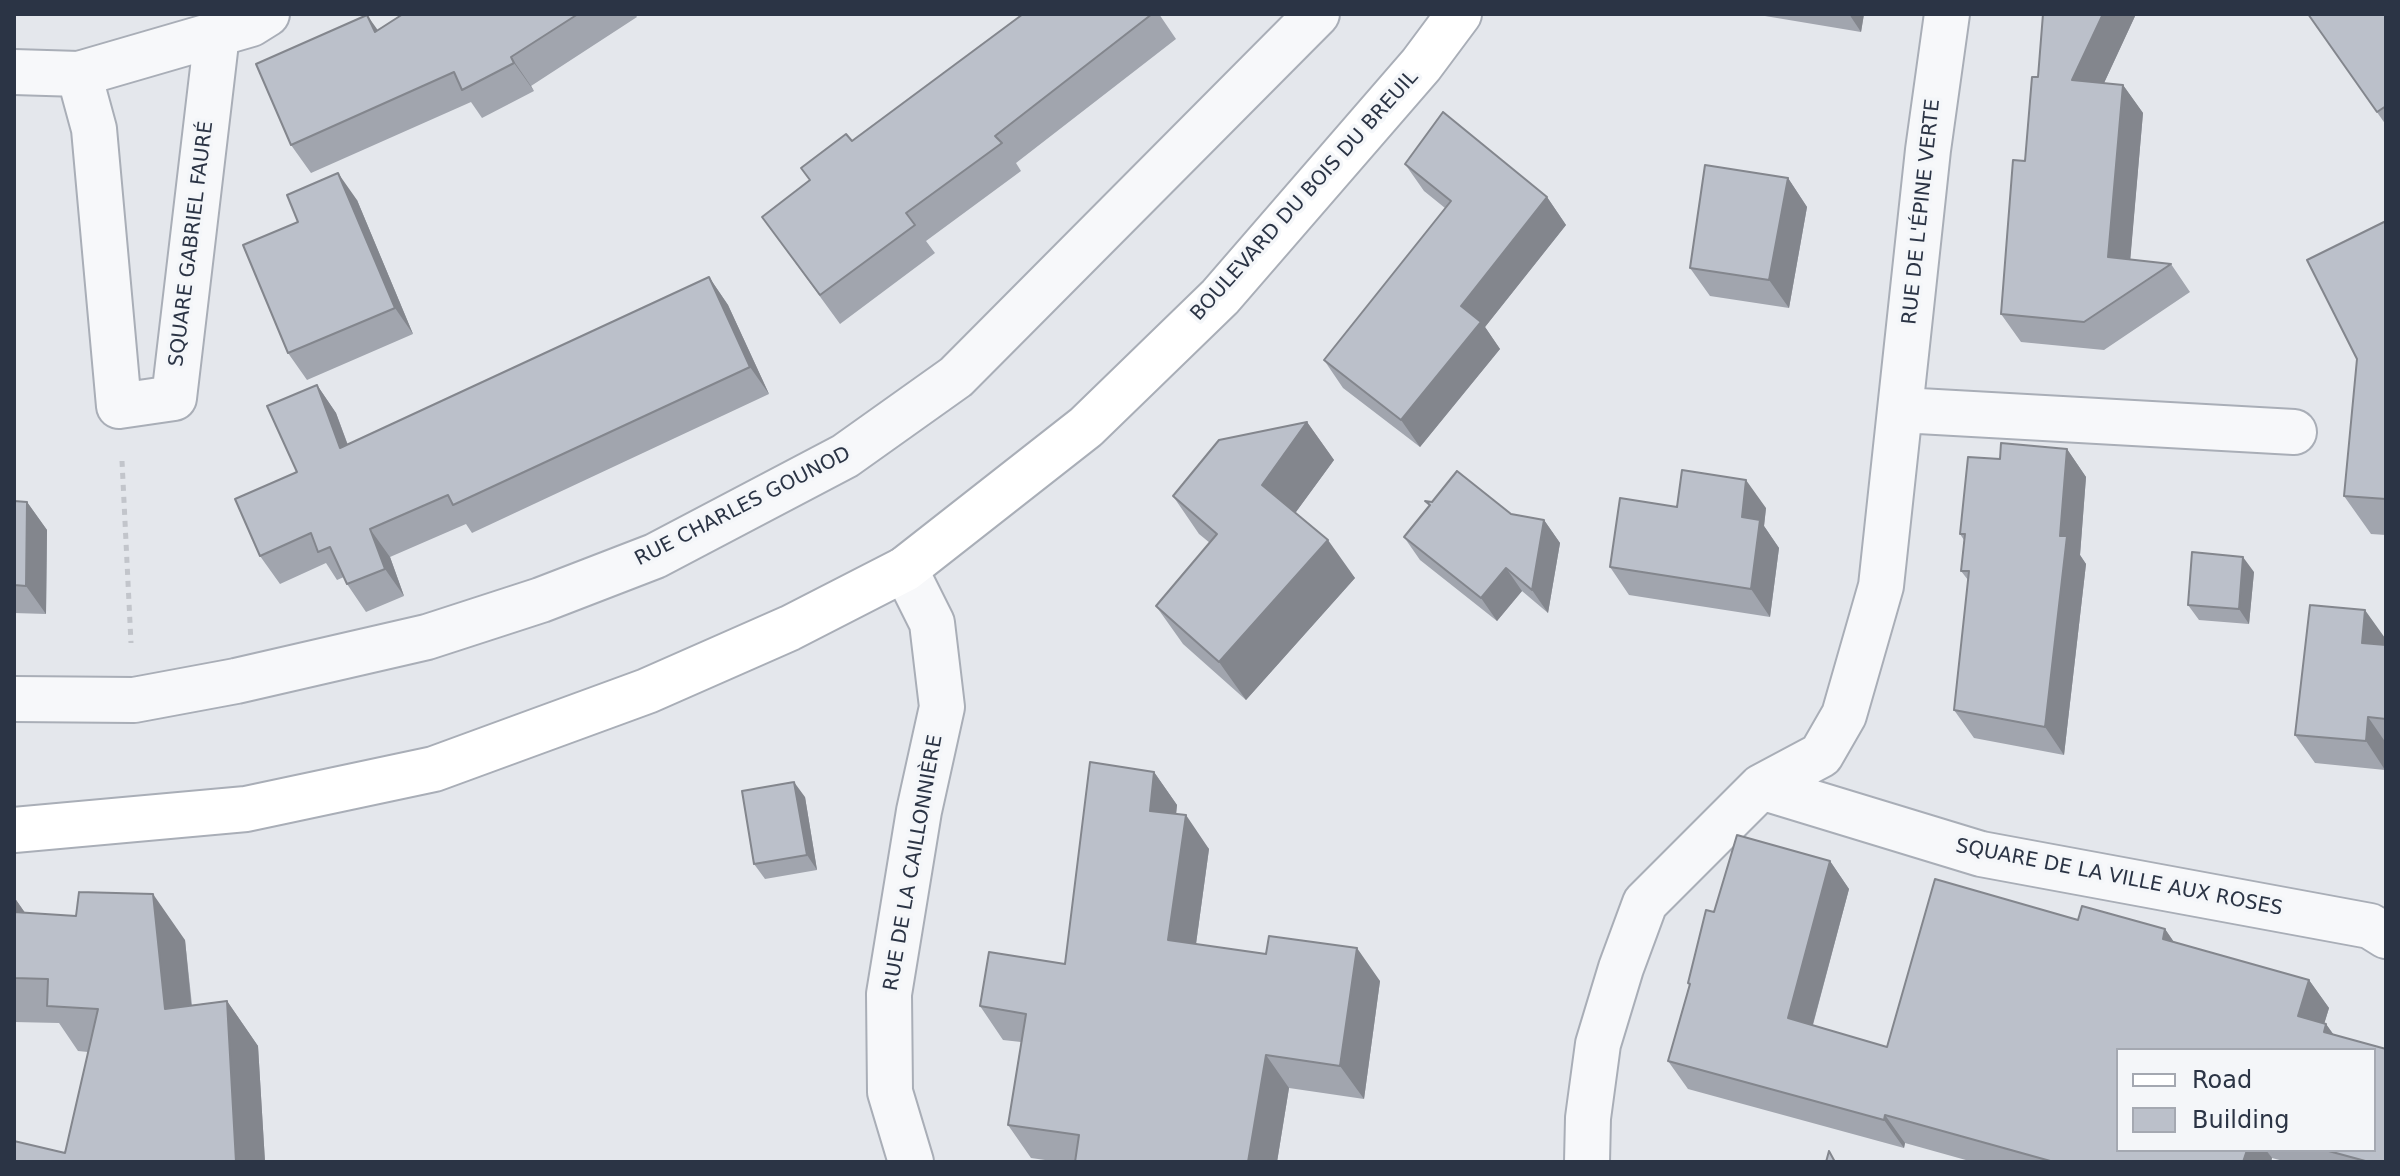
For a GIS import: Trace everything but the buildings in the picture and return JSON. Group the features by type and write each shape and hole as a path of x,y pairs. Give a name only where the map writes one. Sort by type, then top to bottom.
{"main road":[{"name":"BOULEVARD DU BOIS DU BREUIL","path":"14,830 246,809 434,769 647,691 790,628 905,569 1086,427 1220,297 1421,65 1459,14"}],"street":[{"path":"14,72 79,74 251,24 267,14"},
{"name":"RUE CHARLES GOUNOD","path":"14,699 134,700 236,681 427,637 541,600 655,556 845,456 956,377 1317,14"},
{"name":"RUE DE L'ÉPINE VERTE","path":"1587,1162 1588,1118 1598,1044 1645,903 1761,787 1821,755 1844,715 1881,586 1928,150 1947,14"},
{"name":"SQUARE GABRIEL FAURÉ","path":"119,406 174,398 217,34"},
{"path":"79,74 94,129 119,406"},
{"path":"1901,410 2294,432"},
{"name":"RUE DE LA CAILLONNIÈRE","path":"905,569 932,623 942,707 919,811 889,994 890,1092 911,1162"},
{"name":"SQUARE DE LA VILLE AUX ROSES","path":"1761,787 1981,854 2370,926 2386,936"}],"path":[{"path":"119,406 134,700"}]}
